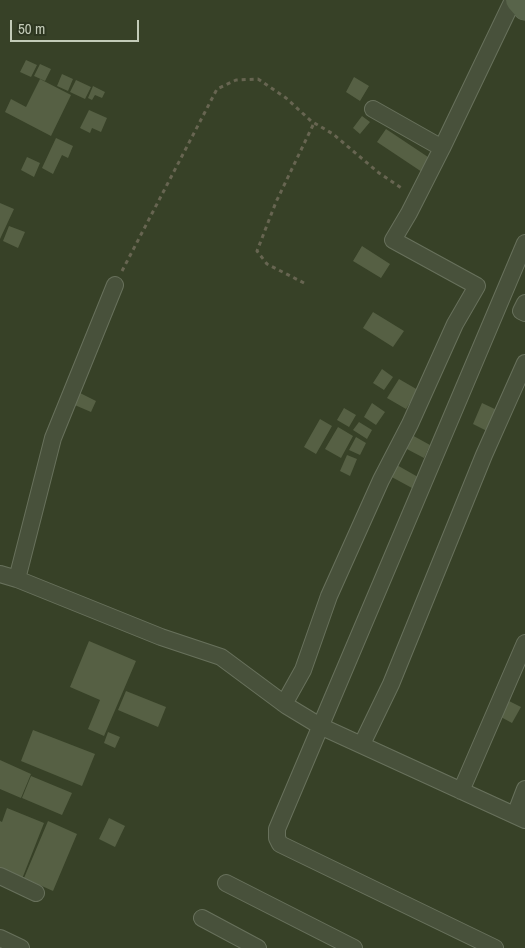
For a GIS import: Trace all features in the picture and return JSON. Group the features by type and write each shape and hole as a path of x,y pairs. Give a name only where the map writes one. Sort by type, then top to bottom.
{"main road":[{"path":"518,0 525,8"}],"street":[{"path":"284,704 302,670 329,596 381,480 410,424 455,324 476,286 393,240 442,148 513,0"},
{"path":"373,109 442,148"},
{"path":"495,948 280,844 277,838 277,829 525,243"},
{"path":"17,579 53,438 115,285"},
{"path":"525,303 521,311 525,313"},
{"path":"362,744 391,684 484,455 525,363"},
{"path":"0,574 221,657 284,704 320,726 520,818 525,789"},
{"path":"461,790 525,642"},
{"path":"0,876 36,893"},
{"path":"226,884 354,948"},
{"path":"202,918 258,948"},
{"path":"0,938 20,948"}],"path":[{"path":"115,285 217,89 236,80 258,79 286,98 314,123 333,134 379,173 416,200"},
{"path":"304,283 267,264 257,250 276,202 314,123"}],"building":[{"path":"26,60 37,65 31,77 20,72"},
{"path":"40,64 51,69 45,81 34,76"},
{"path":"62,74 73,79 68,91 57,86"},
{"path":"354,77 369,86 360,101 346,92"},
{"path":"40,79 71,95 51,136 5,112 11,99 26,107"},
{"path":"76,80 91,87 85,99 70,92"},
{"path":"93,86 105,92 102,98 95,95 92,100 88,98"},
{"path":"89,110 107,118 101,132 92,128 90,133 80,128"},
{"path":"362,116 370,122 360,134 353,128"},
{"path":"386,129 431,159 422,172 377,142"},
{"path":"56,138 73,146 68,158 62,155 53,174 42,168"},
{"path":"27,157 40,163 34,177 21,170"},
{"path":"0,203 14,209 0,239"},
{"path":"9,226 25,232 18,248 3,241"},
{"path":"362,246 390,264 381,278 353,261"},
{"path":"373,312 404,331 393,347 363,328"},
{"path":"382,369 393,377 384,390 373,383"},
{"path":"399,379 418,390 406,409 387,398"},
{"path":"76,391 96,401 91,412 70,403"},
{"path":"372,403 385,412 376,425 364,417"},
{"path":"482,403 499,411 489,432 473,424"},
{"path":"344,408 356,415 349,427 337,420"},
{"path":"320,419 332,426 316,454 304,447"},
{"path":"359,422 372,430 367,439 353,430"},
{"path":"338,427 353,436 341,458 325,449"},
{"path":"410,434 430,445 424,458 403,447"},
{"path":"356,437 366,443 360,455 349,450"},
{"path":"347,455 357,459 350,476 340,471"},
{"path":"395,464 418,477 412,488 388,475"},
{"path":"89,641 136,661 104,736 88,729 100,700 70,687"},
{"path":"126,691 166,707 158,727 118,710"},
{"path":"507,700 521,707 512,723 499,716"},
{"path":"33,730 95,754 82,786 21,761"},
{"path":"108,732 120,737 115,748 104,743"},
{"path":"0,760 31,774 21,798 0,789"},
{"path":"31,776 72,793 62,815 22,798"},
{"path":"7,808 44,823 22,879 0,870 0,821 2,822"},
{"path":"109,818 125,826 115,847 99,839"},
{"path":"48,821 77,834 53,891 24,878"}]}
